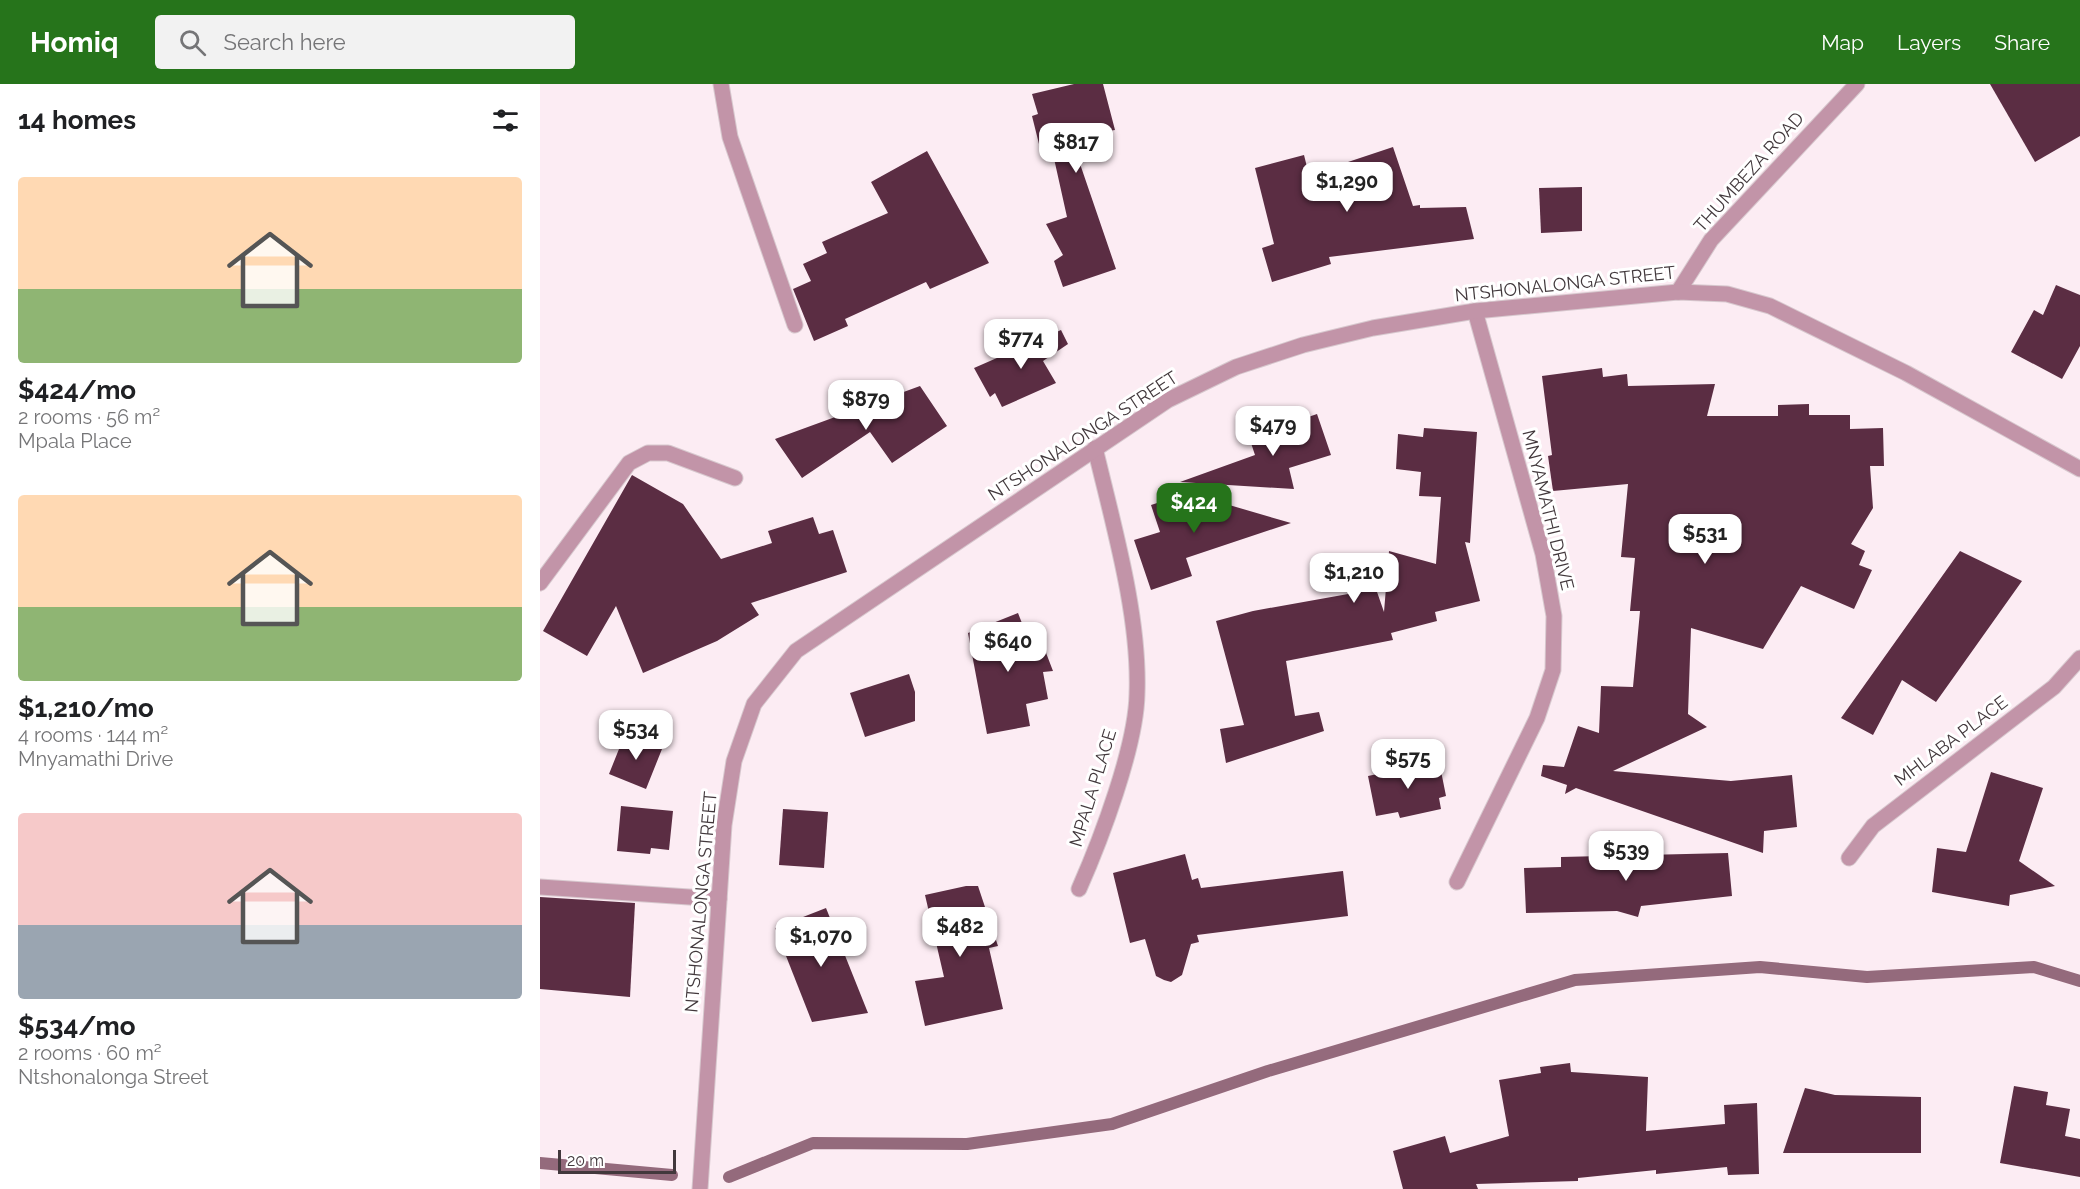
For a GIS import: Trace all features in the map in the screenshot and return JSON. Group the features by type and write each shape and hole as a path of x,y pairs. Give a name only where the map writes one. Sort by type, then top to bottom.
{"street":[{"path":"721,84 729,137 795,325"},
{"name":"THUMBEZA ROAD","path":"1678,292 1711,240 1857,84"},
{"name":"NTSHONALONGA STREET","path":"700,1189 724,825 734,761 754,705 796,651 1168,400 1236,367 1303,345 1373,328 1475,311 1678,292 1727,294 1770,306 1906,373 2080,469"},
{"name":"MNYAMATHI DRIVE","path":"1457,882 1537,718 1552,670 1554,616 1543,554 1475,311"},
{"name":"MPALA PLACE","path":"1079,889 1092,860 1128,748 1137,695 1134,636 1095,448"},
{"path":"540,583 629,463 648,453 668,453 735,478"},
{"name":"MHLABA PLACE","path":"1849,858 1873,826 2054,687 2080,658"},
{"path":"540,887 719,899"}],"building":[{"path":"1074,84 1103,84 1115,130 1109,131 1113,149 1078,158 1116,269 1063,287 1054,261 1063,255 1046,224 1067,217 1053,154 1042,156 1032,116 1038,114 1032,94"},
{"path":"1990,84 2080,84 2080,136 2035,162"},
{"path":"1393,147 1413,206 1420,205 1420,208 1466,207 1474,239 1329,257 1331,264 1272,282 1262,248 1274,244 1255,168 1304,155 1309,175"},
{"path":"927,151 989,263 930,289 926,282 845,319 848,326 814,341 793,289 811,281 803,264 827,253 822,242 888,213 871,182"},
{"path":"1582,187 1582,231 1541,233 1539,188"},
{"path":"2056,285 2080,295 2080,346 2062,379 2011,352 2034,310 2043,315"},
{"path":"1061,330 1068,344 1043,361 1056,383 1002,407 995,393 990,397 974,368"},
{"path":"1602,368 1603,377 1627,374 1628,386 1715,384 1707,416 1778,416 1778,405 1809,404 1809,415 1850,415 1850,429 1883,428 1884,466 1870,466 1873,508 1851,544 1865,551 1859,565 1872,570 1854,609 1801,586 1763,649 1691,628 1688,714 1707,727 1613,771 1731,781 1792,775 1797,827 1764,831 1763,853 1576,788 1565,794 1567,785 1541,776 1543,765 1564,767 1578,726 1599,733 1601,686 1633,687 1640,611 1630,611 1635,558 1621,557 1628,484 1553,491 1548,456 1552,455 1542,376"},
{"path":"920,386 947,426 892,463 870,432 802,478 775,439"},
{"path":"1317,414 1331,455 1289,468 1294,489 1180,482 1255,455 1249,437"},
{"path":"1424,428 1477,432 1470,543 1465,542 1480,601 1435,612 1437,621 1391,633 1393,640 1286,661 1295,716 1319,712 1324,731 1226,763 1220,729 1244,725 1216,621 1253,611 1376,589 1384,612 1389,551 1436,564 1441,497 1419,496 1421,472 1396,469 1398,434 1423,437"},
{"path":"632,475 683,504 721,559 772,543 768,531 813,517 819,534 833,530 847,572 751,603 759,615 717,641 643,673 616,606 587,656 543,631"},
{"path":"1188,493 1291,523 1186,558 1192,576 1151,590 1134,540 1160,532 1151,505"},
{"path":"1960,551 2022,581 1936,702 1902,680 1873,735 1841,718"},
{"path":"1018,613 1027,636 1038,632 1053,671 1043,672 1048,699 1026,704 1030,726 987,734 968,633"},
{"path":"909,674 915,692 915,721 865,737 850,693"},
{"path":"625,734 662,749 646,789 609,774"},
{"path":"1439,761 1446,796 1439,798 1441,809 1400,818 1398,812 1376,816 1368,776"},
{"path":"1991,772 2043,788 2019,861 2055,886 2010,895 2009,906 1932,892 1937,848 1966,852"},
{"path":"621,806 673,811 669,850 651,848 650,854 617,851"},
{"path":"783,809 828,812 824,868 779,865"},
{"path":"1728,853 1732,896 1641,906 1638,917 1617,911 1526,913 1524,868 1561,867 1561,857"},
{"path":"1185,854 1192,880 1198,878 1201,888 1343,871 1348,916 1197,935 1199,942 1191,944 1182,975 1171,982 1164,980 1156,976 1145,939 1130,943 1113,873"},
{"path":"966,886 978,886 998,946 989,948 1003,1009 925,1026 915,981 944,977 925,895"},
{"path":"540,897 635,903 630,997 540,989"},
{"path":"826,908 868,1013 812,1022 775,928"},
{"path":"1570,1063 1571,1072 1648,1077 1646,1131 1725,1124 1724,1105 1757,1103 1759,1174 1728,1175 1727,1167 1656,1174 1656,1170 1578,1178 1578,1181 1476,1184 1478,1189 1403,1189 1393,1151 1445,1136 1450,1153 1509,1136 1499,1080 1541,1073 1540,1067"},
{"path":"2014,1086 2048,1092 2046,1105 2070,1109 2065,1136 2080,1139 2080,1177 2000,1163"},
{"path":"1805,1088 1835,1095 1921,1097 1921,1153 1783,1153"}],"waterway":[{"path":"729,1177 813,1143 967,1144 1112,1124 1268,1071 1575,980 1760,967 1867,977 2034,967 2080,981"},
{"path":"540,1163 672,1175"}]}
